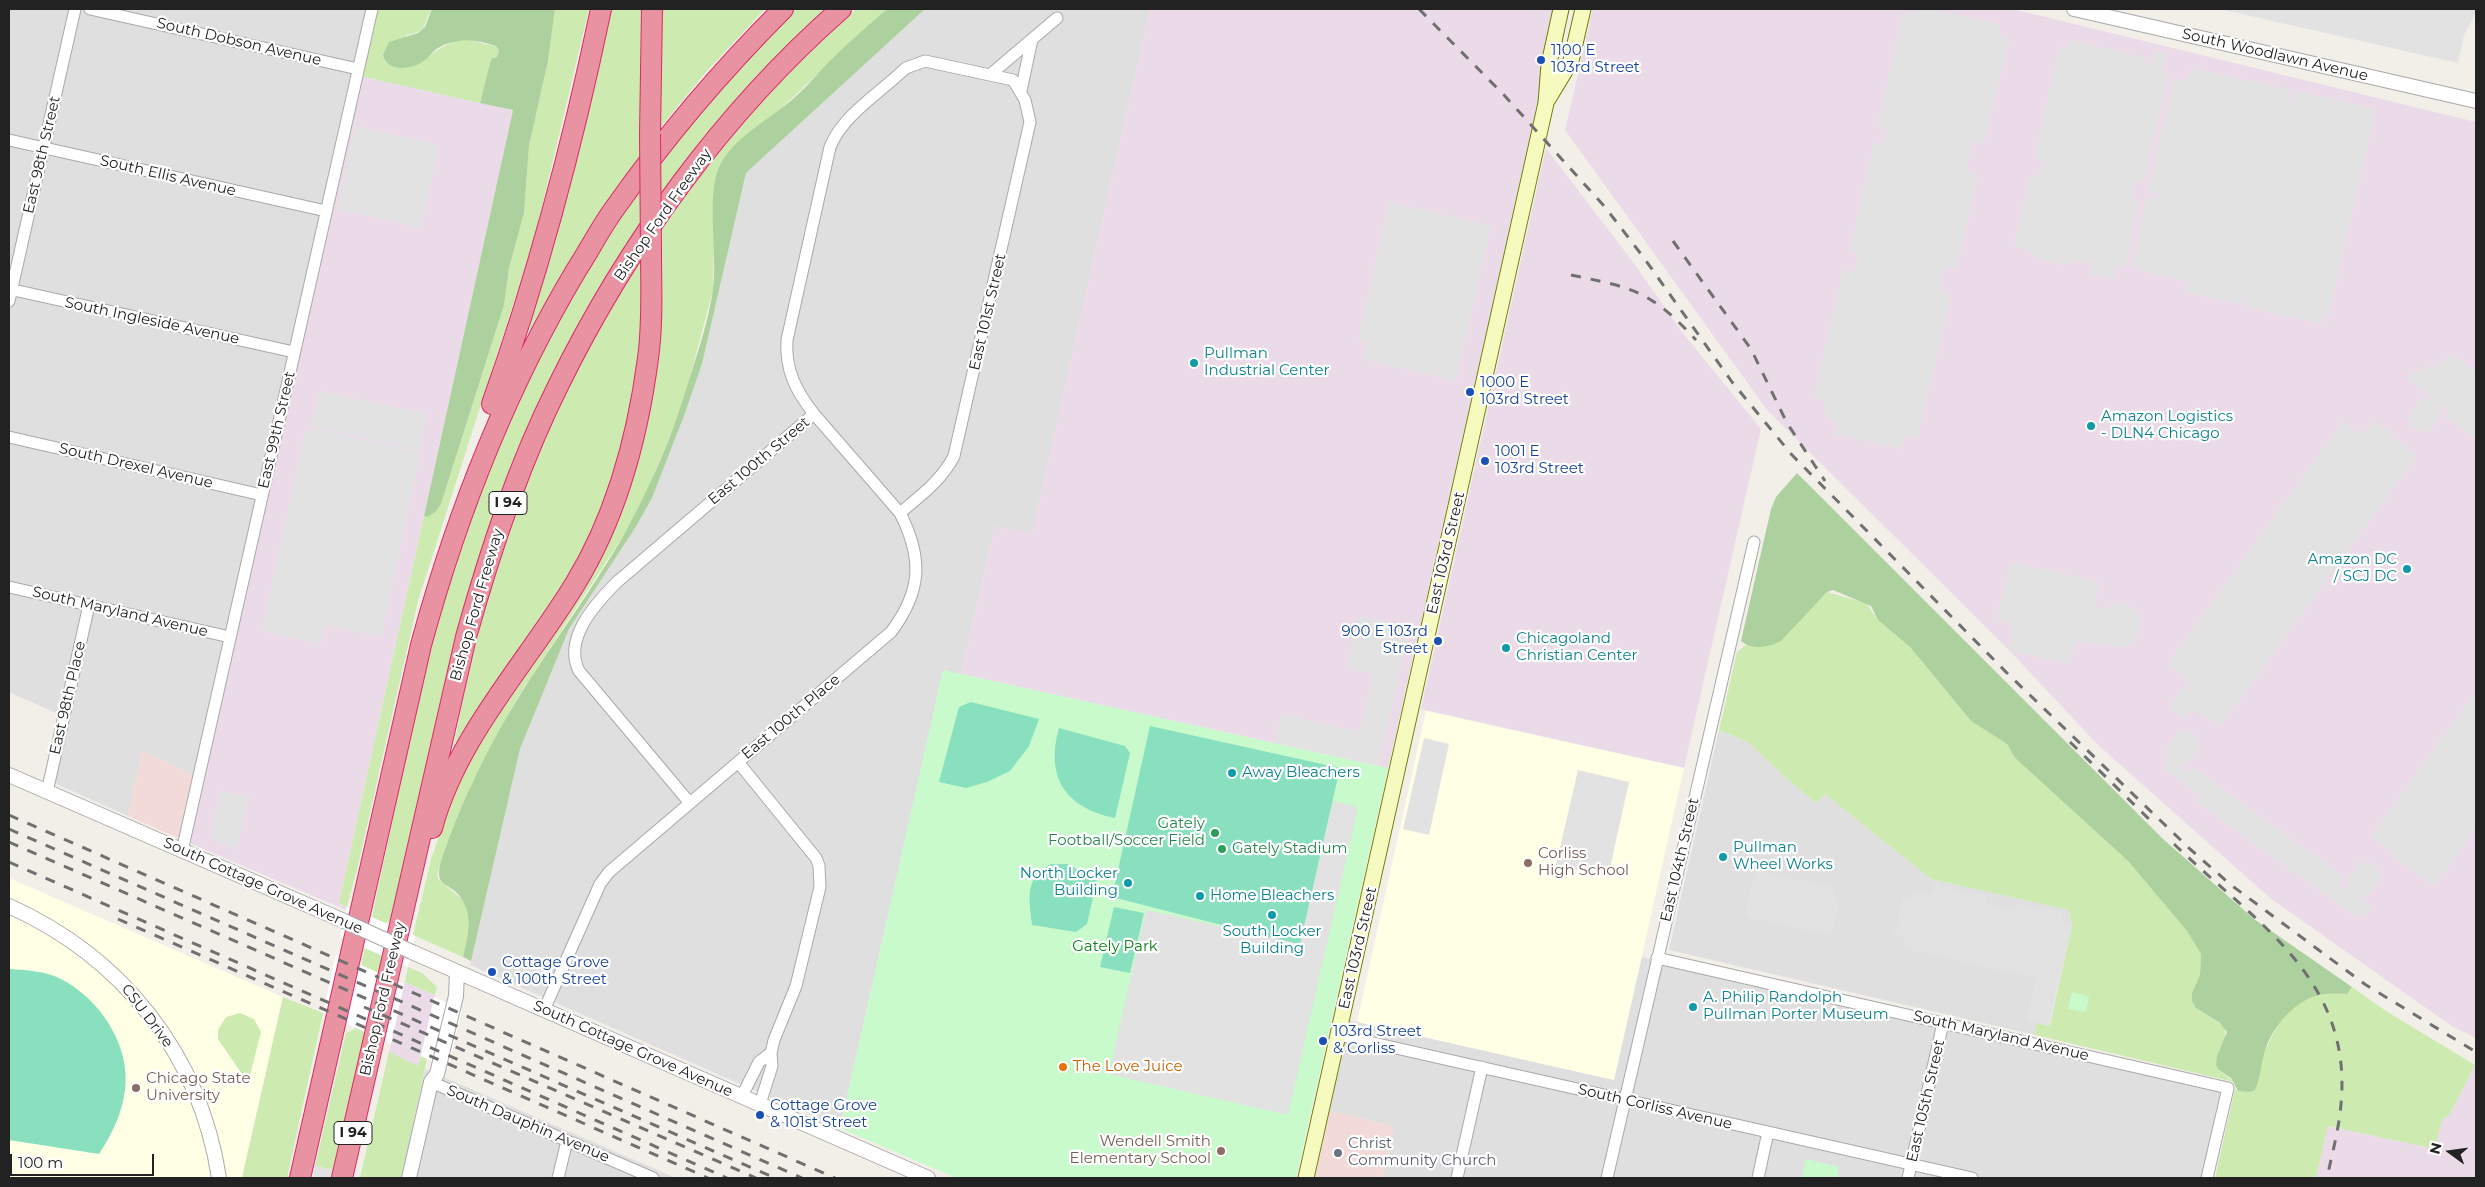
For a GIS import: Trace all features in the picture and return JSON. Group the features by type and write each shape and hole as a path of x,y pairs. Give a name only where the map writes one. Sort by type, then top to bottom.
{"highway":[{"path":"442,569 464,482 502,377 550,224 584,88 601,9"},
{"path":"363,1088 381,1044 424,860 434,823 449,784 468,745 576,582 594,548 622,477 634,435 648,356 651,252 652,9"},
{"name":"I 94","path":"300,1178 421,645 442,569 488,446 513,387 556,304 609,217 684,117 751,41 784,9"},
{"name":"Bishop Ford Freeway","path":"342,1178 466,637 484,570 531,445 558,386 601,306 641,241 724,129 778,70 841,9"}],"main road":[{"name":"East 103rd Street","path":"1306,1178 1546,103 1549,64 1561,9"},
{"name":"East 103rd Street","path":"1546,103 1571,61 1583,9"}],"street":[{"name":"East 98th Street","path":"10,293 75,9"},
{"name":"South Dobson Avenue","path":"90,9 358,69"},
{"name":"East 99th Street","path":"182,851 372,9"},
{"name":"South Woodlawn Avenue","path":"2074,9 2476,101"},
{"path":"992,74 1057,18"},
{"name":"East 101st Street","path":"900,513 939,479 954,456 1029,133 1029,111 1022,91 1032,39"},
{"name":"East 100th Street","path":"689,802 579,670 574,655 577,637 592,612 617,582 814,414 793,383 788,363 787,346 834,136 846,121 898,75 916,64 926,61 938,62 992,74"},
{"path":"992,74 1013,80 1022,91"},
{"name":"South Ellis Avenue","path":"9,140 326,211"},
{"name":"South Ingleside Avenue","path":"10,293 294,352"},
{"name":"East 100th Place","path":"544,1010 600,884 609,872 891,632 899,622 913,594 917,561 914,543 900,513 814,414"},
{"name":"South Drexel Avenue","path":"9,437 262,495"},
{"name":"East 104th Street","path":"1607,1178 1754,542"},
{"name":"South Maryland Avenue","path":"9,587 230,637"},
{"name":"East 98th Place","path":"47,792 89,605"},
{"path":"738,762 816,858 821,877 801,970 771,1052 772,1066 760,1104"},
{"name":"South Cottage Grove Avenue","path":"9,775 928,1178"},
{"name":"CSU Drive","path":"9,906 76,943 118,979 150,1015 170,1044 195,1094 218,1178"},
{"name":"South Maryland Avenue","path":"1658,958 2228,1088 2207,1178"},
{"path":"409,1178 431,1082 437,1074 453,1006 457,972"},
{"name":"East 105th Street","path":"1908,1178 1943,1023"},
{"name":"South Corliss Avenue","path":"1338,1035 1972,1178"},
{"path":"742,1096 759,1062 771,1052"},
{"path":"1457,1178 1482,1067"},
{"name":"South Dauphin Avenue","path":"431,1082 653,1178"},
{"path":"1758,1178 1768,1132"},
{"path":"558,1178 567,1141"}],"shaded area":[{"path":"9,9 376,9 202,779 142,751 128,816 50,781 65,717 9,692"},
{"path":"925,9 1150,9 1032,534 995,526 961,674 943,671 840,1128 470,965 520,749 569,629 637,525 652,498 702,364 746,173"},
{"path":"1150,9 1556,9 1535,118 1388,768 961,674 995,526 1032,533"},
{"path":"1593,9 2013,9 2476,122 2476,1038 2453,1027 2270,898 2097,744 2007,648 1767,410 1565,130"},
{"path":"1914,9 1933,9 2000,24 1998,36 2009,40 1984,142 1973,141 1966,172 1978,176 1957,268 1945,267 1939,291 1951,295 1918,437 1904,436 1901,449 1835,434 1838,424 1826,416 1825,400 1814,397 1843,270 1855,272 1859,254 1850,250 1874,142 1884,143 1887,129 1878,125 1903,12 1912,14"},
{"path":"2220,9 2475,9 2476,12 2464,35 2458,63"},
{"path":"2069,40 2146,58 2145,64 2150,67 2155,51 2166,53 2162,71 2168,75 2144,182 2136,181 2132,199 2139,202 2125,267 2116,266 2114,279 2091,274 2092,264 2076,261 2064,265 2037,259 2030,250 2014,245 2030,176 2038,177 2042,161 2035,157 2059,47 2067,48"},
{"path":"2192,68 2291,90 2288,101 2292,103 2296,91 2376,109 2329,314 2324,314 2322,324 2246,307 2247,295 2244,296 2242,304 2185,292 2187,282 2142,271 2131,266 2147,196 2159,198 2159,193 2148,191 2174,78 2187,81"},
{"path":"360,76 513,110 339,903 347,907 346,910 187,842"},
{"path":"355,126 439,145 421,228 337,209"},
{"path":"1546,148 1633,262 1682,332 1761,429 1684,768 1421,709"},
{"path":"1389,202 1491,226 1456,381 1363,359 1367,342 1358,340"},
{"path":"2450,353 2476,372 2476,439 2446,417 2450,410 2441,404 2439,408 2444,411 2428,434 2423,430 2419,432 2411,426 2413,422 2407,419 2423,396 2429,400 2432,398 2406,378 2425,367 2442,365"},
{"path":"319,391 427,414 420,450 311,426"},
{"path":"2343,421 2359,433 2366,432 2374,421 2392,432 2396,441 2417,456 2221,726 2194,710 2188,710 2183,718 2169,707 2186,684 2186,679 2167,665"},
{"path":"311,428 421,452 381,637 325,625 320,644 262,631 305,431 310,432"},
{"path":"2011,562 2099,582 2095,607 2101,610 2120,602 2129,606 2137,612 2141,619 2137,638 2124,647 2078,641 2074,645 2069,664 2008,650 2012,631 2011,626 2008,623 1996,620"},
{"path":"1359,616 1410,628 1379,765 1275,742 1281,714 1360,732 1373,674 1347,668"},
{"path":"2476,691 2476,829 2435,886 2396,859 2392,852 2371,836"},
{"name":"Corliss High School","path":"1426,711 1684,768 1614,1080 1357,1022"},
{"path":"2181,729 2186,733 2189,731 2197,736 2196,740 2202,744 2186,767 2180,763 2178,766 2187,773 2193,767 2344,877 2340,884 2348,890 2351,886 2345,883 2361,860 2367,864 2370,862 2379,868 2377,872 2383,876 2366,898 2361,894 2358,896 2370,906 2374,905 2365,917 2361,913 2357,918 2197,802 2201,796 2163,768 2170,757 2164,751"},
{"path":"1719,730 1748,742 1816,803 1825,794 1931,879 2069,910 2072,925 2035,1035 1669,950"},
{"path":"1424,738 1449,744 1429,835 1403,829"},
{"path":"142,751 202,779 187,842 128,816"},
{"path":"1578,770 1629,782 1608,877 1556,865"},
{"path":"220,791 249,797 237,850 210,838"},
{"path":"1333,801 1358,807 1288,1115 1109,1074 1146,910 1300,944"},
{"path":"1754,870 1834,887 1833,896 1840,898 1832,935 1745,917"},
{"name":"Chicago State University","path":"9,878 283,997 242,1178 9,1178"},
{"path":"1934,884 1987,896 1986,904 2016,911 2018,903 2063,913 2061,922 2072,925 2049,1026 2027,1021 2036,978 1902,948 1904,938 1894,936 1903,897 1910,898 1912,890 1931,894"},
{"path":"1642,957 2226,1089 2206,1178 1383,1178 1394,1126 1329,1111 1349,1020 1614,1080"},
{"path":"405,982 435,995 418,1067 389,1052"},
{"path":"2475,1065 2476,1178 2316,1178 2328,1126 2435,1149 2442,1120 2450,1114"},
{"path":"425,1069 676,1178 400,1178"},
{"path":"1329,1111 1394,1126 1383,1178 1315,1178"},
{"path":"315,1166 334,1170 332,1178 313,1178"}],"green space":[{"path":"376,9 432,9 424,27 419,32 406,35 388,64 409,66 455,41 466,39 496,46 499,50 497,57 491,59 480,103 360,76"},
{"path":"432,9 555,9 548,61 529,146 524,213 509,268 504,305 441,504 428,517 424,516 513,110 480,103 491,59 497,57 499,50 496,46 465,40 442,46 417,65 411,67 394,67 385,61 383,55 389,42 418,33 425,27"},
{"path":"555,9 589,9 535,236 418,601 347,907 339,903 424,516 428,517 441,504 504,305 509,268 524,213 529,146 548,61"},
{"path":"607,9 642,9 642,153 591,226 531,329 525,326"},
{"path":"660,9 765,9 707,71 660,128"},
{"path":"793,9 826,9 779,55 661,197 661,160 756,47"},
{"path":"856,9 887,9 774,115 715,184 713,290 683,403 647,492 621,539 518,697 473,782 443,855 437,875 439,880 464,901 469,915 469,931 463,957 413,935 431,859 459,782 477,746 585,579 661,305 661,231 703,172 749,117 786,76"},
{"path":"887,9 925,9 746,173 702,364 652,498 637,525 569,629 520,749 471,961 463,957 469,923 467,910 459,895 441,880 439,875 443,855 450,834 477,773 498,733 520,695 598,578 622,538 642,500 668,441 683,401 711,301 714,275 714,190 716,175 721,163 745,135 786,105 840,51"},
{"path":"642,186 642,221 603,282 555,369 518,448 490,522 454,645 391,920 385,923 372,917 431,648 456,560 473,510 512,413 559,319 613,229"},
{"path":"642,257 642,328 633,397 624,439 603,507 571,575 453,751 481,621 520,497 554,415 574,374"},
{"path":"1797,473 2163,839 2254,919 2352,987 2347,994 2323,994 2308,999 2285,1016 2269,1040 2255,1090 2250,1092 2238,1091 2231,1078 2219,1070 2216,1065 2217,1056 2227,1032 2220,1023 2196,1008 2192,1001 2192,993 2200,975 2201,954 2187,931 2128,861 2015,758 2007,744 1971,721 1910,647 1878,620 1871,606 1833,590 1827,592 1781,641 1771,645 1755,647 1741,641 1771,509 1776,497"},
{"path":"1827,592 1866,603 1878,620 1910,647 1971,721 2007,744 2015,758 2128,861 2187,931 2201,954 2200,976 2192,993 2196,1008 2225,1027 2225,1039 2217,1057 2219,1070 2234,1082 2035,1035 2036,1023 2050,1025 2072,925 2069,910 1931,879 1825,794 1816,803 1748,742 1719,730 1737,652 1746,645 1755,647 1815,604"},
{"name":"Gately Park","path":"943,670 1388,768 1296,1178 956,1178 840,1128"},
{"path":"971,702 1039,719 1029,746 1010,771 987,782 966,788 939,782 959,707"},
{"name":"Gately Stadium","path":"1150,726 1340,768 1300,945 1112,897"},
{"path":"1059,728 1125,746 1130,753 1115,818 1083,807 1063,788 1057,775 1055,761 1055,746"},
{"path":"1051,864 1067,864 1097,880 1087,924 1076,932 1032,925 1030,890 1032,883 1042,870"},
{"path":"1114,907 1144,913 1130,973 1100,967"},
{"path":"365,948 383,956 379,973 361,966"},
{"path":"408,967 422,973 437,987 435,995 405,982"},
{"path":"9,969 49,974 75,988 100,1011 118,1041 126,1073 124,1099 116,1124 99,1154 9,1140"},
{"path":"2352,987 2386,1011 2475,1065 2450,1114 2442,1120 2435,1149 2328,1126 2316,1178 2215,1178 2235,1089 2250,1092 2272,1035 2280,1022 2302,1002 2320,995 2347,994"},
{"path":"2072,992 2089,996 2086,1012 2068,1009"},
{"path":"283,997 323,1013 287,1178 242,1178"},
{"path":"240,1013 254,1019 261,1032 248,1083 218,1039 218,1030 226,1017"},
{"path":"356,1028 366,1033 334,1170 315,1166 346,1033"},
{"path":"389,1052 418,1066 421,1056 427,1059 401,1178 360,1178"},
{"path":"1806,1159 1839,1167 1837,1178 1802,1178"}],"pier":[{"path":"347,907 415,936 408,967 340,937"},
{"path":"336,954 404,984 391,1044 323,1013"},
{"path":"434,997 462,1010 448,1069 421,1056"}],"railway":[{"path":"1419,9 1504,95 1605,207 1644,258 1732,382 1792,455 2008,674 2190,849 2231,885 2366,985 2476,1052"},
{"path":"1673,241 1751,349 1787,423 1825,481"},
{"path":"1571,275 1626,288 1640,294 1666,311 1696,340"},
{"path":"2070,742 2151,821"},
{"path":"9,815 835,1178"},
{"path":"9,829 802,1178"},
{"path":"9,842 775,1178"},
{"path":"2174,844 2264,926 2291,955 2314,986 2331,1020 2340,1059 2341,1104 2327,1178"},
{"path":"9,862 727,1178"},
{"path":"118,919 708,1178"},
{"path":"364,1007 756,1178"}],"place":[{"name":"1100 E 103rd Street","path":"1541,60"},
{"name":"Pullman Industrial Center","path":"1194,363"},
{"name":"1000 E 103rd Street","path":"1470,392"},
{"name":"Amazon Logistics - DLN4 Chicago","path":"2091,426"},
{"name":"1001 E 103rd Street","path":"1485,461"},
{"name":"Amazon DC / SCJ DC","path":"2407,569"},
{"name":"900 E 103rd Street","path":"1438,641"},
{"name":"Chicagoland Christian Center","path":"1506,648"},
{"name":"Away Bleachers","path":"1232,773"},
{"name":"Gately Football/Soccer Field","path":"1215,833"},
{"name":"Gately Stadium","path":"1222,849"},
{"name":"Pullman Wheel Works","path":"1723,857"},
{"name":"Corliss High School","path":"1528,863"},
{"name":"North Locker Building","path":"1128,883"},
{"name":"Home Bleachers","path":"1200,896"},
{"name":"South Locker Building","path":"1272,915"},
{"name":"Cottage Grove & 100th Street","path":"492,972"},
{"name":"A. Philip Randolph Pullman Porter Museum","path":"1693,1007"},
{"name":"103rd Street & Corliss","path":"1323,1041"},
{"name":"The Love Juice","path":"1063,1067"},
{"name":"Chicago State University","path":"136,1088"},
{"name":"Cottage Grove & 101st Street","path":"760,1115"},
{"name":"Wendell Smith Elementary School","path":"1221,1151"},
{"name":"Christ Community Church","path":"1338,1153"}]}
